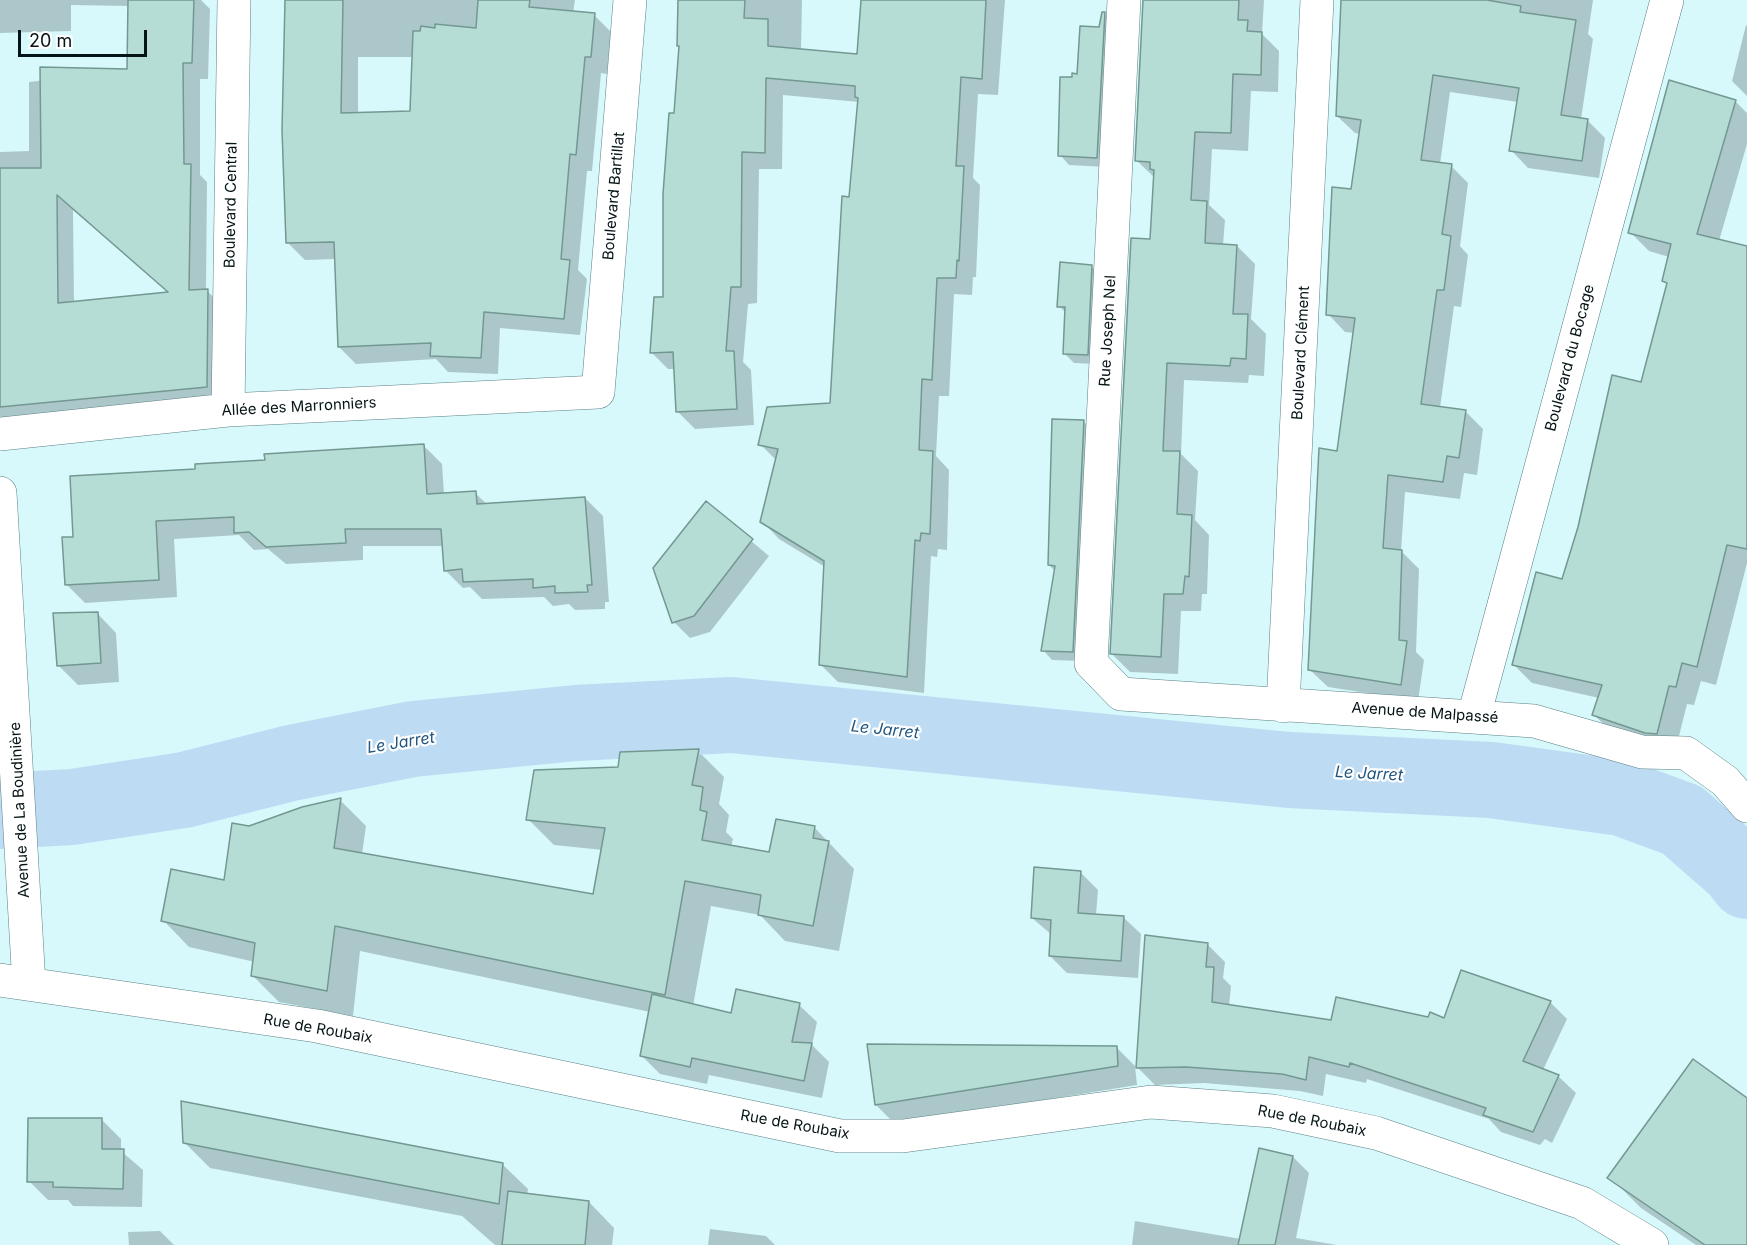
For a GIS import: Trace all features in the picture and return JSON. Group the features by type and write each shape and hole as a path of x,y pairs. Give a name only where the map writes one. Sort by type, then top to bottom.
{"street":[{"name":"Boulevard Central","path":"228,410 234,0"},
{"name":"Boulevard Bartillat","path":"598,393 630,0"},
{"name":"Rue Joseph Nel","path":"1091,663 1124,0"},
{"name":"Boulevard Clément","path":"1283,706 1317,0"},
{"name":"Boulevard du Bocage","path":"1474,716 1667,0"},
{"name":"Allée des Marronniers","path":"0,434 228,410 598,393"},
{"name":"Avenue de La Boudinière","path":"0,493 9,766 20,799 23,889 15,982"},
{"name":"Avenue de Malpassé","path":"1091,663 1121,694 1534,721 1642,752 1686,753 1725,782 1747,806"},
{"name":"Rue de Roubaix","path":"15,982 116,999 317,1026 840,1136 903,1136 1151,1102 1273,1111 1376,1133 1582,1203 1652,1245"}],"building":[{"path":"128,0 194,0 192,63 183,63 184,164 191,164 189,290 208,289 207,387 0,407 0,168 41,168 40,67 127,69","holes":["57,195 168,292 58,303"]},
{"path":"285,0 343,0 341,113 410,111 413,31 420,31 421,26 435,28 435,24 476,28 478,0 530,0 529,7 595,13 591,57 585,57 576,155 570,154 561,259 570,260 564,319 484,312 481,358 430,356 431,343 338,347 334,242 286,243 282,130"},
{"path":"678,0 745,0 744,18 768,19 768,46 857,54 861,0 986,0 982,79 961,77 956,166 964,166 959,261 957,260 956,278 937,278 932,380 922,379 919,450 933,451 930,534 921,533 920,541 915,540 907,677 819,665 824,561 760,522 778,449 758,445 767,407 830,403 842,196 849,197 858,98 855,97 855,86 766,78 765,153 742,152 741,287 731,287 726,351 734,351 737,409 676,412 673,352 650,353 654,297 663,297 663,194 669,113 674,113 679,46 677,46"},
{"path":"1143,0 1239,0 1238,20 1248,20 1247,31 1262,32 1261,75 1233,74 1231,133 1195,132 1191,200 1207,201 1205,243 1237,245 1233,314 1248,314 1246,359 1231,358 1230,366 1167,363 1163,451 1180,451 1177,514 1192,515 1189,577 1185,576 1183,594 1164,594 1161,657 1110,654 1131,238 1150,239 1154,170 1150,169 1150,162 1135,161"},
{"path":"1341,0 1487,0 1521,6 1520,12 1576,20 1561,115 1588,119 1582,161 1509,151 1519,88 1433,75 1421,160 1452,164 1442,234 1451,236 1444,290 1437,290 1421,404 1466,410 1459,458 1447,456 1443,482 1388,475 1383,548 1402,550 1399,640 1407,641 1401,685 1308,670 1319,448 1337,451 1355,318 1326,315 1332,187 1351,189 1361,120 1336,116"},
{"path":"1102,12 1105,12 1097,158 1058,156 1060,77 1072,77 1072,73 1077,74 1080,26 1099,27"},
{"path":"1669,80 1736,100 1697,234 1747,246 1747,549 1727,545 1697,667 1682,663 1676,687 1669,686 1657,734 1645,733 1592,715 1602,685 1512,665 1536,572 1562,579 1578,527 1612,375 1641,382 1667,283 1662,281 1671,244 1628,233"},
{"path":"1060,262 1092,265 1088,355 1063,354 1065,307 1057,307"},
{"path":"1052,419 1084,420 1073,652 1041,651 1055,566 1048,565"},
{"path":"424,444 427,494 476,491 477,504 585,497 592,585 587,585 588,592 555,593 555,586 533,588 533,579 463,582 462,569 444,571 441,529 345,529 346,543 266,547 249,532 234,533 234,517 156,521 159,580 65,585 62,537 73,537 70,476 195,469 195,464 265,460 264,454"},
{"path":"706,501 753,539 694,616 672,623 653,568"},
{"path":"98,612 101,663 57,666 53,613"},
{"path":"699,749 692,785 703,787 700,810 707,812 702,840 769,852 776,819 815,826 813,838 829,841 813,926 758,915 761,895 685,881 665,995 335,926 327,991 251,976 255,943 161,921 171,869 224,880 232,823 249,826 302,807 341,798 334,848 593,894 605,828 526,820 534,770 618,767 620,752"},
{"path":"1034,867 1081,871 1078,913 1124,916 1121,961 1049,956 1051,920 1031,918"},
{"path":"1145,935 1208,943 1206,967 1214,967 1212,1002 1331,1020 1336,997 1428,1017 1430,1012 1444,1018 1461,970 1551,1001 1523,1061 1559,1075 1533,1132 1483,1115 1486,1108 1350,1063 1349,1067 1309,1057 1306,1080 1282,1074 1186,1067 1136,1068"},
{"path":"736,989 800,1003 792,1042 812,1043 804,1081 692,1058 690,1067 640,1056 652,994 731,1013"},
{"path":"867,1044 1117,1046 1118,1066 875,1105"},
{"path":"1693,1059 1747,1098 1747,1245 1705,1245 1607,1178"},
{"path":"181,1101 503,1163 499,1204 183,1143"},
{"path":"28,1118 102,1118 102,1149 124,1149 123,1189 53,1187 53,1182 27,1182"},
{"path":"1259,1148 1293,1156 1275,1245 1238,1245"},
{"path":"508,1191 589,1201 585,1245 502,1245"}],"waterway":[{"name":"Le Jarret","path":"0,811 72,807 184,790 291,763 413,739 576,723 731,715 1289,770 1491,780 1622,798 1682,820 1738,869 1747,881"}]}
